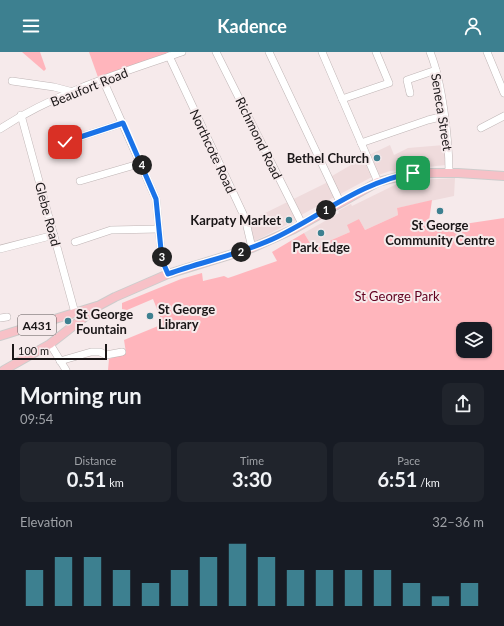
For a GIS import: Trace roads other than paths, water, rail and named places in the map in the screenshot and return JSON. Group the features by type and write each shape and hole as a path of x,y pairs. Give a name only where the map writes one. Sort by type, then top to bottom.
{"main road":[{"path":"3,370 50,344 100,306 168,274 252,248 302,224 378,182 413,173 449,172 504,176"},
{"name":"A431","path":"0,336 100,306"},
{"path":"74,326 75,313"}],"street":[{"name":"Beaufort Road","path":"0,129 21,115 72,92 182,52"},
{"name":"Richmond Road","path":"216,52 302,224"},
{"path":"269,52 340,202"},
{"path":"322,52 378,182"},
{"path":"342,99 389,83 376,52"},
{"name":"Seneca Street","path":"430,52 436,70 444,116 449,155 449,172"},
{"path":"487,52 504,93"},
{"name":"Northcote Road","path":"169,56 245,218 252,248"},
{"path":"410,93 407,80 436,70"},
{"path":"103,80 142,163 156,199 163,263 168,274"},
{"path":"12,81 54,87 72,92"},
{"name":"Glebe Road","path":"21,115 75,313"},
{"path":"361,143 444,116"},
{"path":"481,128 504,116"},
{"path":"65,142 123,123"},
{"path":"80,181 142,163"},
{"path":"75,242 111,230 159,229"},
{"path":"0,249 54,235"},
{"path":"50,344 66,370"},
{"path":"60,361 91,352 100,352 106,355 122,352"},
{"path":"0,366 3,370"}],"place":[{"name":"Bethel Church","path":"377,158"},
{"name":"St George Community Centre","path":"440,211"},
{"name":"Karpaty Market","path":"289,220"},
{"name":"Park Edge","path":"321,233"},
{"name":"St George Library","path":"150,316"},
{"name":"St George Fountain","path":"68,321"}],"park label":[{"name":"St George Park","path":"397,296"}]}
